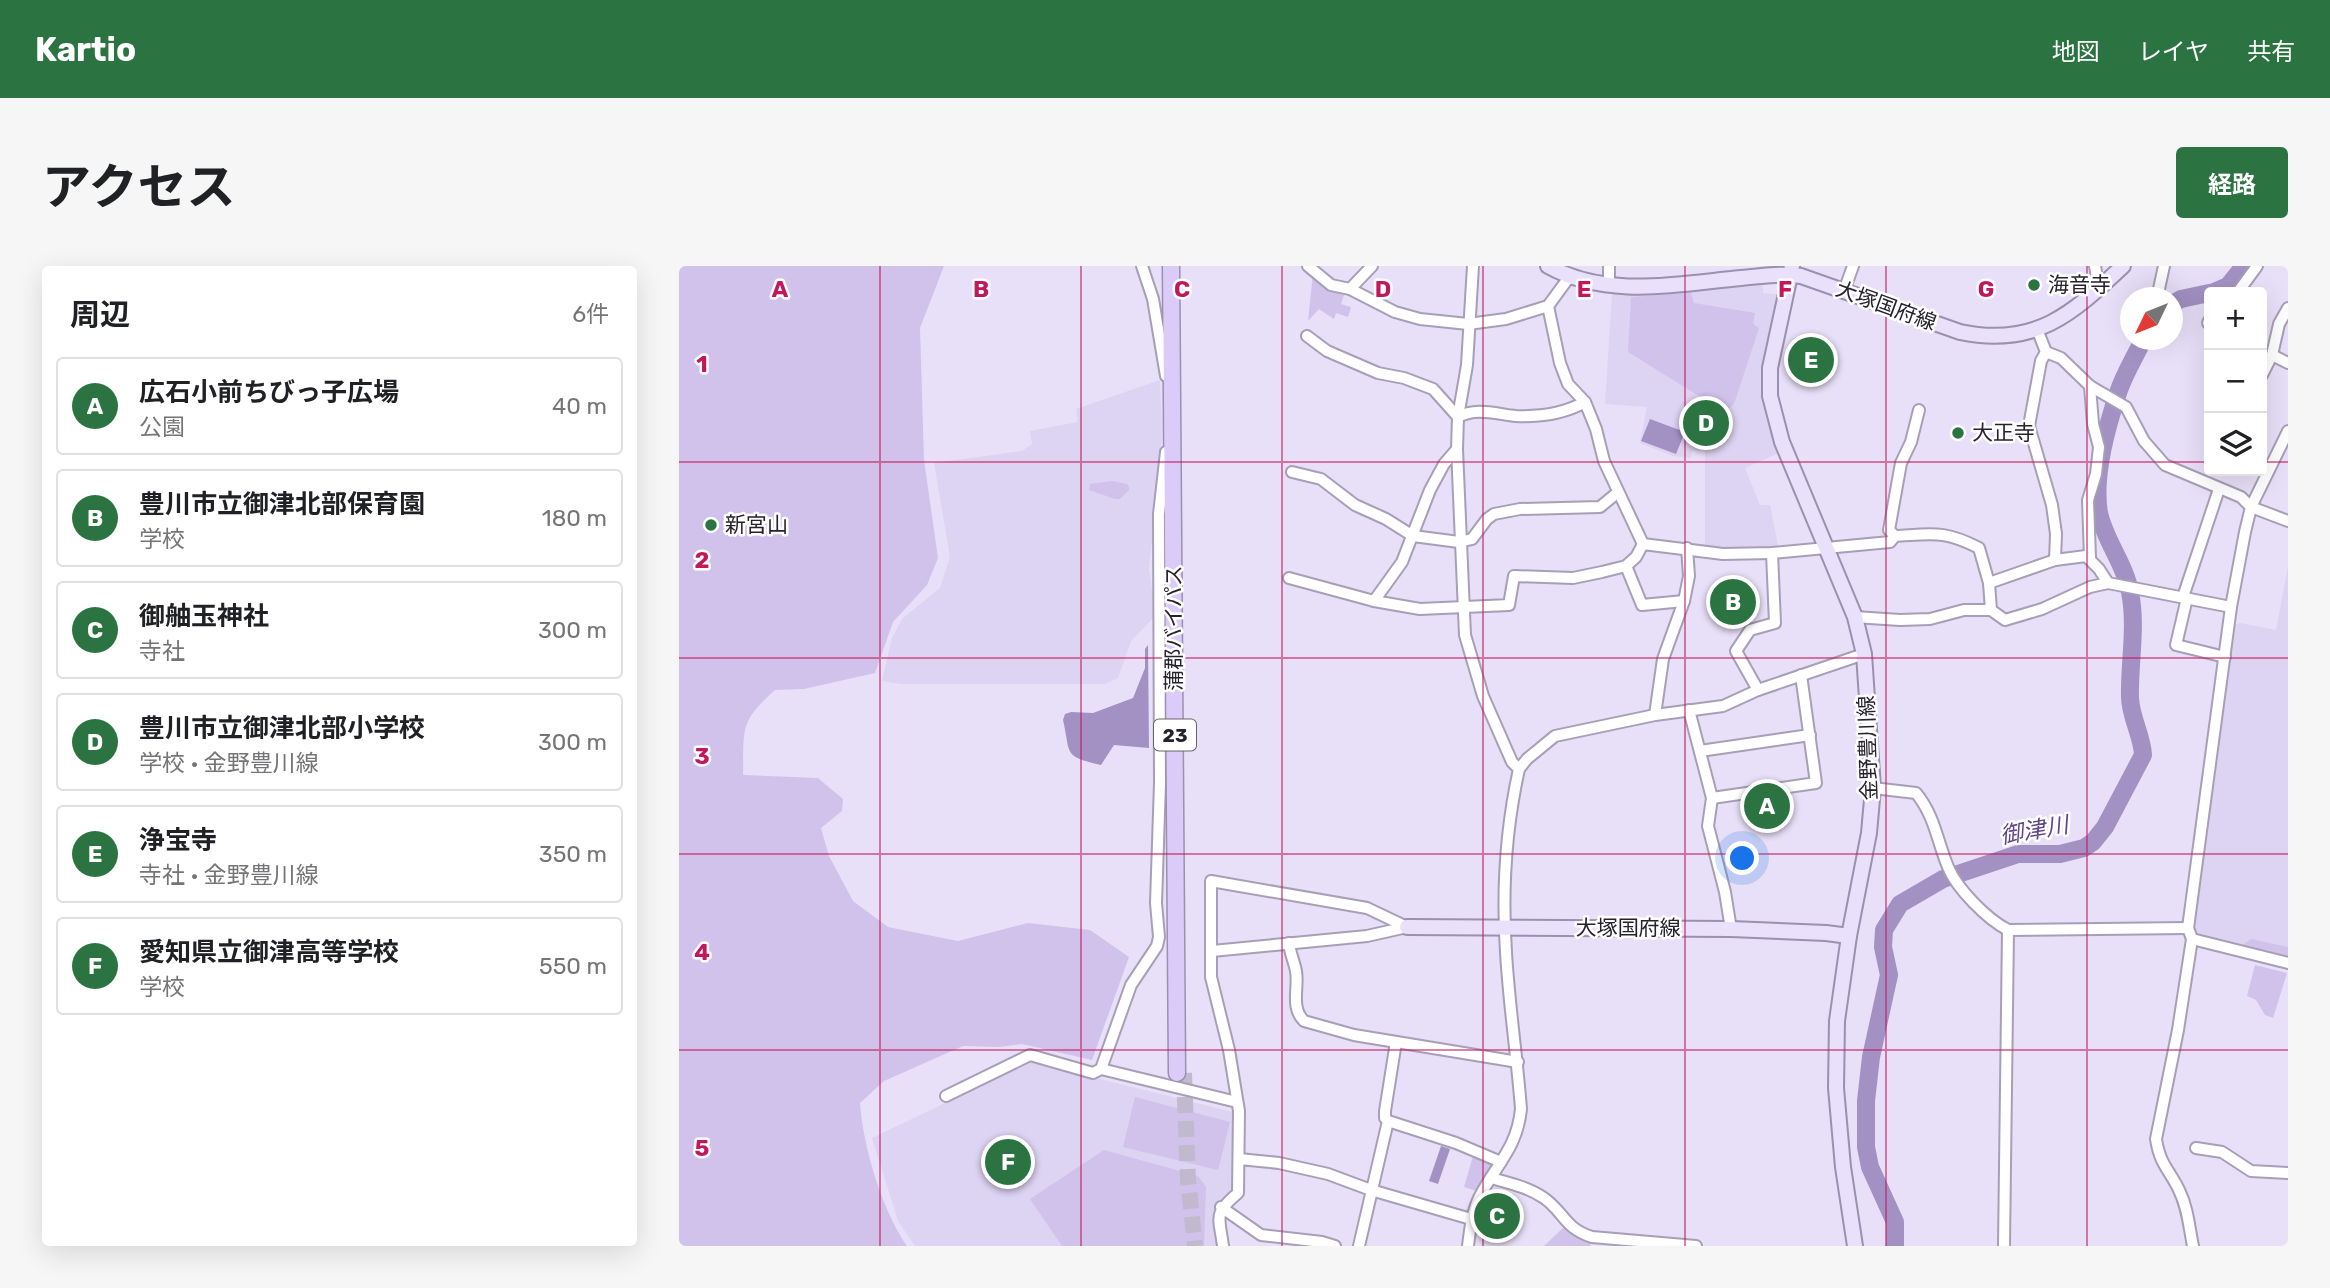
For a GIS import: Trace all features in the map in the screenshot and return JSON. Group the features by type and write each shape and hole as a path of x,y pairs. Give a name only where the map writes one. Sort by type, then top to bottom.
{"highway":[{"name":"蒲郡バイパス","path":"1174,266 1181,1073"}],"main road":[{"name":"大塚国府線","path":"1548,266 1570,276 1609,286 1661,286 1792,270 1844,291 1973,334 1999,336 2037,329 2073,311 2123,266"},
{"name":"金野豊川線","path":"1792,270 1770,368 1772,412 1855,617 1864,654 1873,788 1870,833 1849,936 1837,1021 1836,1088 1843,1167 1855,1246"},
{"name":"大塚国府線","path":"1407,927 1731,929 1849,936"}],"street":[{"path":"1101,1069 1131,985 1157,946 1159,937 1156,904 1160,769 1159,514 1167,409 1162,348 1153,299 1142,266"},
{"path":"1308,266 1331,285 1350,289 1395,312 1420,319 1468,324 1506,319 1548,306 1570,276"},
{"path":"1350,289 1372,266"},
{"path":"1473,266 1467,365 1458,417 1457,449 1465,635 1475,673 1512,762 1519,769"},
{"path":"1609,266 1609,286"},
{"path":"1844,291 1853,266"},
{"path":"2095,266 2099,289"},
{"path":"2159,287 2164,266"},
{"path":"2242,287 2257,266"},
{"path":"1548,306 1560,363 1569,384 1585,402 1617,493 1643,544"},
{"path":"2267,364 2279,324 2288,308"},
{"path":"2037,329 2046,352 2061,358 2090,386 2126,407 2144,442 2158,460 2204,483 2241,497 2251,507 2288,521"},
{"path":"1307,336 1327,351 1378,373 1404,378 1433,389 1458,417"},
{"path":"2046,352 2041,361 2029,426 2052,505 2056,534 2055,560"},
{"path":"2271,355 2288,363"},
{"path":"2090,386 2092,424 2099,447 2097,474 2088,500 2090,558"},
{"path":"1458,417 1469,411 1518,416 1547,414 1572,409 1585,402"},
{"path":"1919,410 1911,442 1901,463 1889,530 1895,536 1944,534 1979,548 1989,583 1991,610"},
{"path":"2193,1246 2185,1205 2179,1189 2158,1156 2156,1139 2178,1030 2192,939 2188,928 2231,607 2251,507 2288,431"},
{"path":"1374,601 1402,562 1430,490 1444,464 1457,449"},
{"path":"1292,472 1321,479 1355,505 1386,519 1413,536 1459,542 1472,539 1487,519 1495,514 1520,509 1600,507 1617,493"},
{"path":"2204,483 2208,476"},
{"path":"2219,489 2185,597 2176,645 2225,657"},
{"path":"1643,544 1687,548 1705,553 1772,553 1890,542 1895,536"},
{"path":"1289,578 1374,601 1420,609 1509,604 1514,576 1573,578 1626,566 1636,557 1643,544"},
{"path":"1655,715 1663,659 1685,601 1689,576 1687,548"},
{"path":"1758,690 1737,650 1750,630 1775,623 1772,553"},
{"path":"1989,583 2055,560 2086,556 2109,583"},
{"path":"1626,566 1642,605 1685,601"},
{"path":"1855,617 1900,621 1930,619 1963,610 1991,610 2005,620 2042,609 2090,587 2109,583 2231,607"},
{"path":"1468,1246 1471,1219 1479,1199 1511,1147 1520,1122 1518,1062 1510,1006 1505,927 1508,841 1519,769 1555,736 1655,715 1723,706 1758,690 1864,654"},
{"path":"1712,798 1816,783 1801,675"},
{"path":"1689,710 1712,798 1708,826 1725,892 1731,929"},
{"path":"1700,751 1810,735"},
{"path":"1873,788 1916,793 1928,808 1954,879 1993,922 2008,930 2188,928"},
{"path":"1223,1246 1219,1214 1221,1207 1238,1193 1237,1102 1229,1050 1211,977 1211,881 1367,908 1407,927"},
{"path":"1212,951 1367,936 1407,927"},
{"path":"2004,1246 2008,930"},
{"path":"2192,939 2288,963"},
{"path":"1289,943 1290,957 1296,971 1296,1007 1304,1021 1354,1035 1518,1062"},
{"path":"1396,1042 1385,1118 1501,1162"},
{"path":"946,1096 1030,1055 1093,1073 1101,1069 1237,1102"},
{"path":"1359,1246 1388,1121"},
{"path":"2196,1148 2222,1152 2251,1171 2288,1173"},
{"path":"1238,1159 1279,1163 1346,1179 1471,1219"},
{"path":"1491,1178 1527,1188 1546,1199 1578,1233 1592,1237 1696,1246"},
{"path":"1221,1207 1261,1235 1335,1246"}],"shaded area":[{"path":"679,266 944,266 920,328 924,460 938,558 927,585 893,622 875,673 804,689 775,690 763,701 746,727 743,775 818,778 843,799 842,811 821,828 829,856 853,901 888,927 958,941 1028,923 1090,930 1129,957 1092,1060 1022,1044 999,1047 963,1046 884,1081 860,1103 865,1139 875,1178 890,1215 907,1246 679,1246"},
{"path":"1313,273 1345,292 1341,304 1351,307 1348,317 1336,313 1334,319 1319,309 1308,321"},
{"path":"1763,281 1763,293 1782,295 1772,337 1781,452 1745,468 1760,505 1770,505 1778,546 1705,551 1705,450 1692,451 1691,458 1673,456 1640,443 1647,407 1605,404 1612,293 1658,293"},
{"path":"1691,293 1694,303 1755,313 1753,324 1759,328 1734,404 1725,412 1628,352 1631,297"},
{"path":"1160,380 1162,439 1149,569 1155,612 1154,617 1131,641 1118,678 1105,684 901,684 882,681 892,638 902,619 940,588 950,557 934,463 1022,451 1032,444 1030,431 1078,422 1076,409"},
{"path":"1650,419 1685,432 1676,454 1641,441"},
{"path":"1112,481 1127,484 1129,487 1120,499 1089,490 1090,484"},
{"path":"2288,566 2288,959 2197,934 2193,929 2193,917 2234,625 2240,623 2276,630"},
{"path":"1148,645 1149,748 1114,745 1101,765 1074,756 1068,747 1063,720 1065,714 1093,713 1133,698 1145,668 1145,649"},
{"path":"1777,793 1781,823 1767,825 1765,815 1758,815 1755,797"},
{"path":"2251,939 2288,947 2288,958 2241,946"},
{"path":"2255,965 2287,973 2273,1018 2265,1015 2256,1000 2247,996"},
{"path":"1031,1062 1233,1112 1234,1189 1217,1206 1216,1246 915,1246 898,1221 872,1138"},
{"path":"1135,1097 1230,1122 1218,1170 1123,1147"},
{"path":"1441,1146 1450,1149 1438,1184 1429,1181"},
{"path":"1104,1150 1198,1176 1206,1187 1204,1246 1062,1246 1030,1199"},
{"path":"1473,1156 1492,1163 1493,1167 1479,1192 1464,1187"},
{"path":"1563,1228 1589,1243 1591,1246 1544,1246"}],"waterway":[{"name":"御津川","path":"2226,287 2244,266"},
{"name":"御津川","path":"2183,299 2204,294"},
{"name":"御津川","path":"1895,1246 1895,1222 1870,1167 1866,1147 1866,1101 1871,1057 1889,975 1883,947 1884,930 1900,904 1943,879 2018,854 2060,854 2084,848 2093,842 2105,827 2143,755 2130,698 2133,632 2130,592 2102,523 2098,499 2099,468 2110,421 2123,379 2138,350"}],"tunnel":[{"path":"1184,1073 1188,1180 1195,1246"}],"place":[{"name":"海音寺","path":"2034,285"},
{"name":"浄宝寺","path":"1811,360"},
{"name":"豊川市立御津北部小学校","path":"1706,423"},
{"name":"大正寺","path":"1958,433"},
{"name":"新宮山","path":"711,525"},
{"name":"豊川市立御津北部保育園","path":"1733,602"},
{"name":"広石小前ちびっ子広場","path":"1767,806"},
{"name":"愛知県立御津高等学校","path":"1008,1162"},
{"name":"御舳玉神社","path":"1497,1216"}]}
